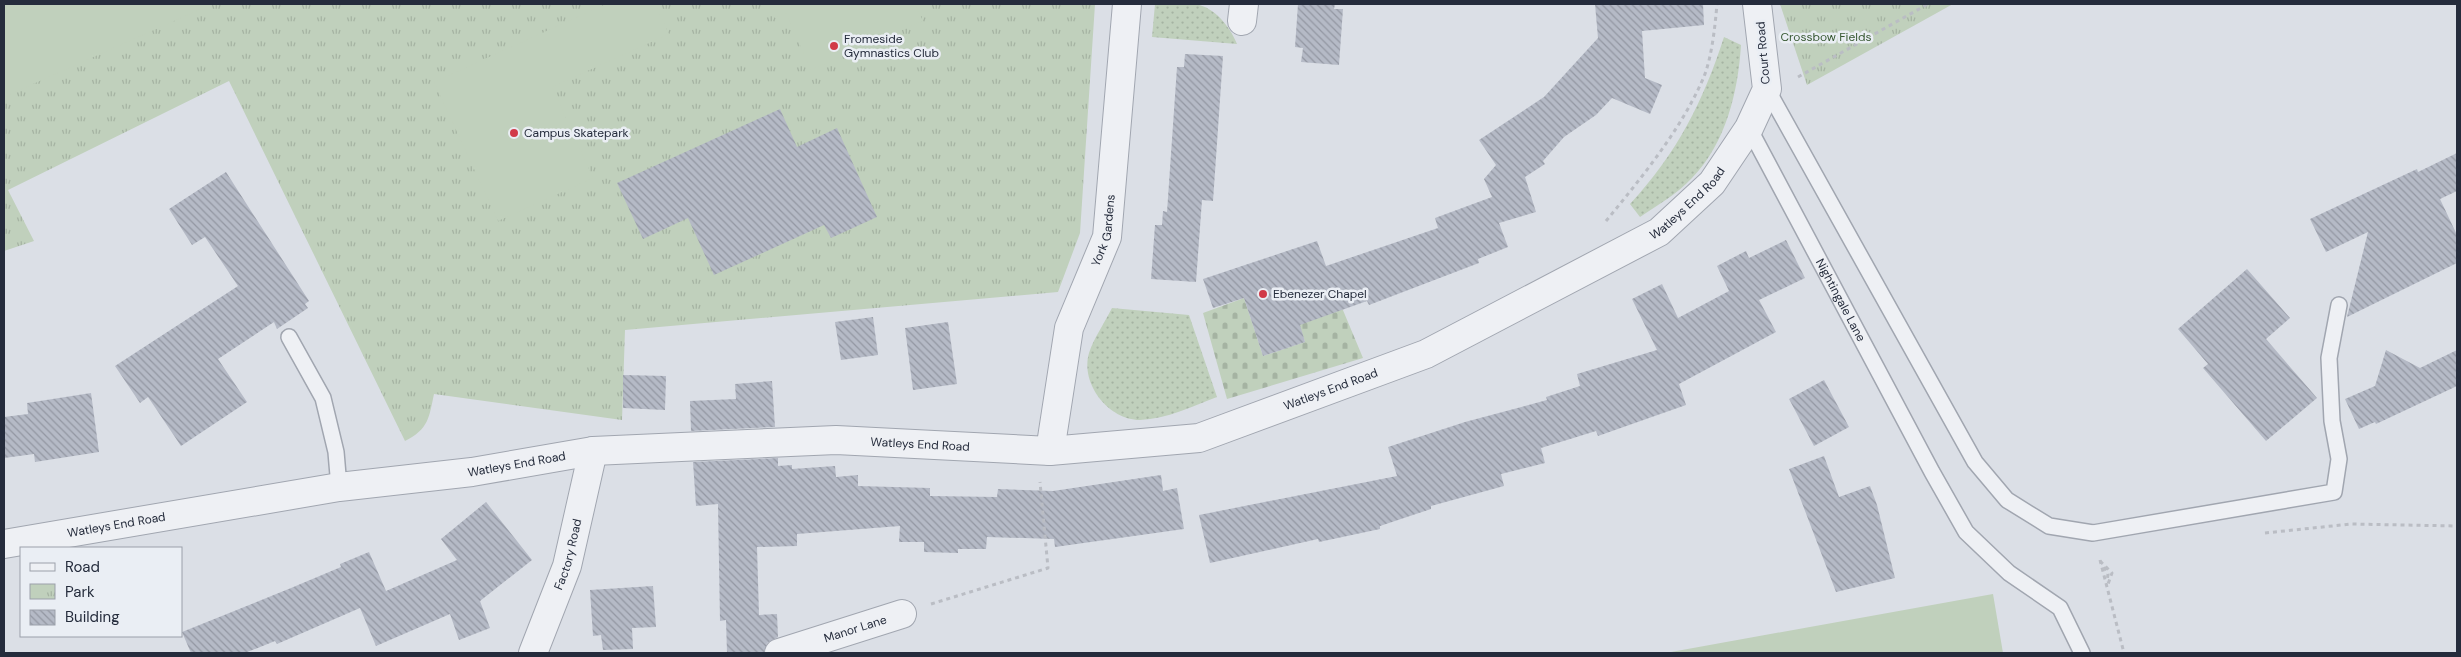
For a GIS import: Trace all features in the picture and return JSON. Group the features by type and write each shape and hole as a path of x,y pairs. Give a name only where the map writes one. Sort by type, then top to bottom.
{"street":[{"name":"York Gardens","path":"1044,451 1069,328 1107,237 1127,4"},
{"name":"Court Road","path":"1749,128 1767,89 1757,4"},
{"name":"Watleys End Road","path":"4,544 339,488 472,472 593,451 836,440 1044,451 1199,438 1426,354 1659,232 1712,184 1749,128"},
{"name":"Factory Road","path":"533,653 568,566 593,451"},
{"name":"Manor Lane","path":"779,653 902,614"}],"lane":[{"path":"1767,89 1975,462 2007,500 2049,526 2093,533 2334,492 2339,459 2332,420 2329,358 2339,305"},
{"name":"Nightingale Lane","path":"1749,128 1932,472 1966,532 2009,573 2060,608 2082,653"},
{"path":"289,338 323,398 336,452 339,488"}],"path":[{"path":"1603,224 1639,180 1680,122 1704,78 1715,27 1717,4"},
{"path":"1767,89 1803,74 1928,4"},
{"path":"902,614 1048,568 1044,451"},
{"path":"2263,534 2351,524 2457,526"},
{"path":"2093,533 2124,653"},
{"path":"2100,560 2112,573 2106,587"}],"green space":[{"path":"1190,3 1209,9 1226,25 1237,44 1152,37 1155,4"},
{"path":"4,4 1095,4 1080,233 1058,292 625,330 622,420 434,394 427,422 419,432 405,441 229,81 8,190 34,241 4,251"},
{"path":"4,4 212,4 4,97"},
{"name":"Campus Skatepark","path":"606,4 655,4 669,34 552,87 593,178 498,221 434,82"},
{"name":"Fromeside Gymnastics Club","path":"769,4 915,4 923,21 811,70 786,13 775,18"},
{"name":"Crossbow Fields","path":"1780,4 1953,4 1807,85"},
{"path":"1724,37 1741,45 1737,81 1722,133 1704,164 1692,178 1674,194 1640,217 1630,204 1662,166 1687,126 1707,83"},
{"path":"1327,272 1363,358 1227,399 1203,313 1244,298 1263,356 1305,342 1286,285"},
{"path":"1112,308 1189,315 1217,397 1180,412 1140,420 1118,414 1108,407 1093,388 1087,365 1091,347"},
{"path":"1993,594 2003,653 1671,652"}],"building":[{"path":"1298,4 1335,4 1334,9 1343,9 1339,65 1301,62 1303,48 1295,47"},
{"path":"1595,4 1703,4 1704,25 1642,31 1645,78 1662,85 1650,114 1612,98 1596,115 1564,137 1543,161 1545,164 1525,177 1536,212 1499,223 1508,247 1478,259 1479,263 1369,305 1367,301 1300,325 1305,342 1263,356 1244,298 1213,308 1203,279 1317,241 1326,266 1438,228 1435,218 1492,197 1484,179 1496,165 1479,140 1544,97 1598,38"},
{"path":"1185,54 1223,56 1213,201 1202,200 1196,282 1151,279 1155,225 1162,225 1163,211 1167,212 1177,67 1184,67"},
{"path":"780,109 797,147 837,128 877,217 831,238 824,225 714,275 688,218 643,239 617,183"},
{"path":"2457,153 2457,191 2440,199 2457,235 2457,263 2347,317 2368,232 2326,252 2310,219 2417,169 2418,172"},
{"path":"226,172 309,301 305,304 308,308 277,329 274,322 218,359 247,402 181,446 148,397 140,403 115,366 238,286 205,237 192,245 169,209"},
{"path":"1786,240 1805,278 1759,300 1776,332 1679,384 1686,405 1598,436 1596,431 1541,448 1545,463 1501,474 1504,486 1431,506 1431,509 1380,526 1380,529 1319,542 1318,539 1210,563 1199,515 1397,476 1388,447 1465,422 1547,400 1546,397 1580,386 1577,374 1657,350 1632,299 1662,284 1678,318 1729,291 1717,266 1746,251 1749,258"},
{"path":"2247,269 2290,318 2266,339 2317,398 2266,441 2203,368 2208,364 2178,329"},
{"path":"873,317 878,355 841,360 835,322"},
{"path":"948,322 957,384 913,390 905,328"},
{"path":"2386,350 2420,368 2457,350 2457,386 2376,424 2375,422 2359,429 2345,399 2375,386"},
{"path":"623,375 666,376 665,410 623,408"},
{"path":"1824,380 1849,427 1814,446 1789,399"},
{"path":"772,381 775,427 691,431 690,401 736,399 735,384"},
{"path":"91,393 99,452 35,462 34,454 4,458 4,417 28,414 27,403"},
{"path":"1824,456 1839,497 1870,486 1877,505 1895,578 1836,592 1789,469"},
{"path":"778,458 778,466 792,465 792,469 835,466 836,477 858,475 858,486 930,488 930,496 997,497 998,489 1053,491 1161,475 1163,491 1177,488 1184,529 1055,547 1054,539 987,537 986,549 958,549 958,553 924,552 924,542 899,542 900,526 797,534 797,546 757,547 759,615 777,614 778,637 767,643 764,653 727,653 726,620 720,621 718,504 696,506 693,462"},
{"path":"486,502 532,560 480,601 490,628 459,640 450,614 376,646 360,608 277,644 275,641 245,653 191,653 182,632 341,567 340,564 369,552 386,591 457,560 441,539"},
{"path":"653,586 656,627 632,628 633,649 603,650 601,635 593,636 590,590"}],"place":[{"name":"Fromeside Gymnastics Club","path":"834,46"},
{"name":"Campus Skatepark","path":"514,133"},
{"name":"Ebenezer Chapel","path":"1263,294"}]}
